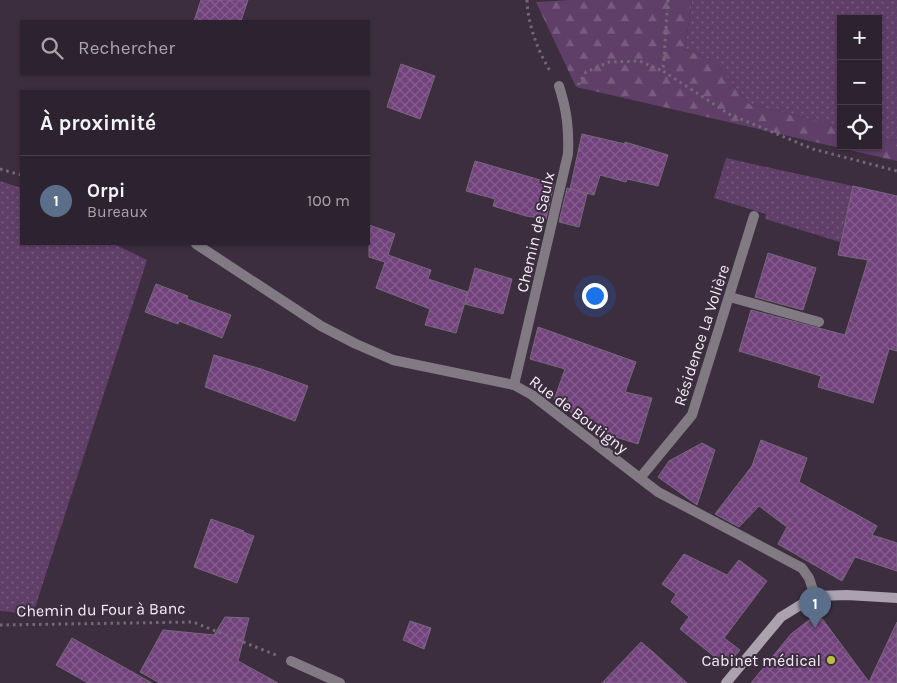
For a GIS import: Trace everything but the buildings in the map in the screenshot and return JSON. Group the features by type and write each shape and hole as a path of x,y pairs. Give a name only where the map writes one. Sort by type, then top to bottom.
{"main road":[{"path":"726,683 782,617 815,596 847,595 897,598"}],"street":[{"name":"Chemin de Saulx","path":"514,385 568,154 569,128 566,107 559,86"},
{"name":"Résidence La Volière","path":"640,478 692,415 754,216"},
{"name":"Rue de Boutigny","path":"198,245 321,326 356,344 393,360 514,385 532,395 658,492 802,568 809,578 815,596"},
{"path":"730,297 819,322"},
{"path":"290,661 340,683"}],"path":[{"path":"527,0 527,13 539,53 559,86"},
{"path":"663,71 668,0"},
{"path":"566,107 586,72 608,62 638,61 663,71 729,114 813,149 897,171"},
{"path":"0,169 20,175"},
{"name":"Chemin du Four à Banc","path":"0,626 193,622 290,661"}],"green space":[{"path":"572,0 692,0 685,49 715,62 749,104 837,126 837,147 576,87 536,2"},
{"path":"692,0 897,0 897,141 882,137 882,15 837,15 837,126 749,104 715,62 685,49"},
{"path":"882,137 897,141 897,161 849,150 882,150"},
{"path":"726,158 853,186 840,242 765,219 766,214 714,198"},
{"path":"0,181 20,188 20,245 116,245 147,260 33,614 0,611"}],"place":[{"name":"Orpi","path":"815,628"},
{"name":"Cabinet médical","path":"831,660"}]}
